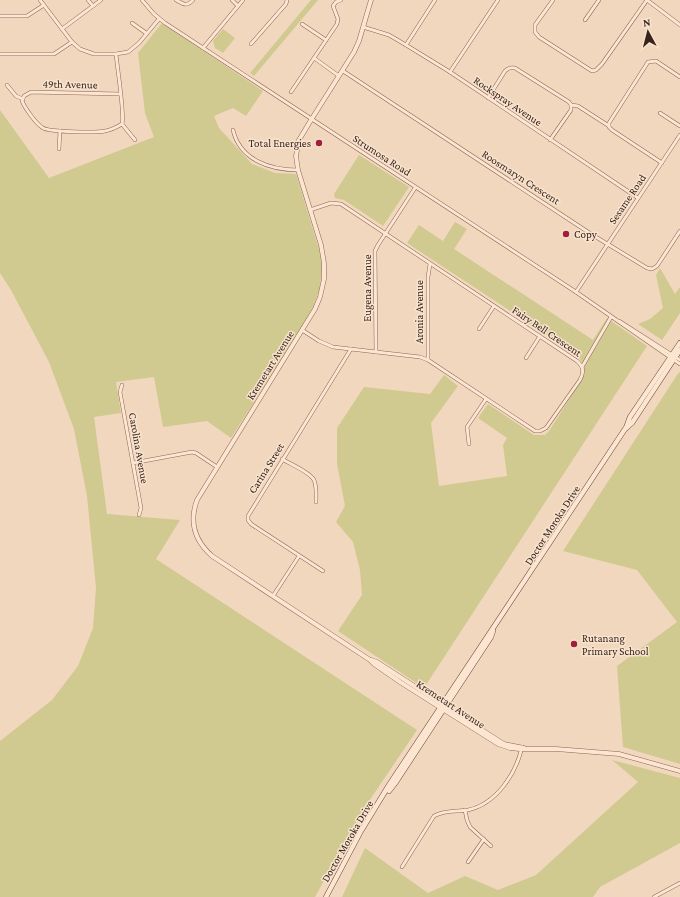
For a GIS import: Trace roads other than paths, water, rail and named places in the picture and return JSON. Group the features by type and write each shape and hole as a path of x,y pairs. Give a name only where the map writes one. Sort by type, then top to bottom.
{"main road":[{"name":"Doctor Moroka Drive","path":"674,358 680,343"},
{"name":"Doctor Moroka Drive","path":"326,897 361,832 384,794 489,640 493,630 625,429 632,423 680,350"}],"street":[{"path":"40,0 72,42 80,49 90,53 122,54 132,49 159,19"},
{"path":"88,0 93,6"},
{"path":"62,29 101,0"},
{"name":"Strumosa Road","path":"142,0 159,19 310,120 576,292 674,358 680,364"},
{"path":"176,0 183,5 186,5 193,0"},
{"path":"232,0 238,6"},
{"path":"203,48 243,0"},
{"path":"252,44 286,4 287,0"},
{"path":"291,92 337,22 333,6 336,2 341,0"},
{"name":"Kremetart Avenue","path":"371,0 356,47 343,71 310,120 299,140 296,150 298,170 324,256 324,270 320,297 302,330 197,500 194,506 193,524 198,539 204,549 212,556 388,673 500,742 528,749 556,749 614,753 680,771"},
{"path":"406,44 435,0"},
{"path":"450,72 498,0"},
{"path":"553,0 535,25 535,32 539,37 592,71 596,70 602,64 647,0 680,25"},
{"path":"585,20 599,0"},
{"path":"0,16 27,16 44,5"},
{"path":"132,23 146,34"},
{"path":"302,24 326,40"},
{"name":"Rockspray Avenue","path":"363,28 389,35 406,44 638,198"},
{"path":"0,54 54,54 72,42"},
{"path":"116,54 123,119 122,124 135,140"},
{"path":"314,58 339,76"},
{"path":"609,126 610,122 648,62 656,61 680,77"},
{"path":"488,98 505,71 513,67 571,105 578,106 662,163"},
{"name":"Roosmaryn Crescent","path":"343,71 647,268 652,269 660,262 680,231"},
{"path":"7,85 16,96 23,98 25,108 39,125 47,129 60,131 106,131 122,124"},
{"name":"49th Avenue","path":"23,98 31,92 120,94"},
{"path":"550,140 570,112 571,105"},
{"path":"660,113 680,126"},
{"path":"233,130 237,140 248,155 256,161 279,169 298,170"},
{"path":"59,150 60,131"},
{"name":"Sesame Road","path":"576,292 680,135"},
{"name":"Eugena Avenue","path":"376,352 375,255 378,245 415,188"},
{"name":"Fairy Bell Crescent","path":"302,330 326,344 428,360 531,429 537,431 546,428 580,380 583,373 582,367 578,361 341,204 331,203 310,210"},
{"name":"Aronia Avenue","path":"428,360 428,277 430,264"},
{"path":"479,329 494,306"},
{"path":"582,367 611,317"},
{"path":"526,358 540,336"},
{"name":"Carina Street","path":"323,570 251,524 248,519 248,514 351,349"},
{"name":"Carolina Avenue","path":"122,385 120,392 141,508 139,515"},
{"path":"469,444 467,427 486,399"},
{"path":"133,463 192,452 196,453 217,467"},
{"path":"282,459 314,479 316,486 316,502"},
{"path":"273,596 299,556"},
{"path":"402,867 434,816 443,812 477,808 483,804 505,784 512,775 522,748"},
{"path":"465,810 468,823 491,846"},
{"path":"468,862 484,839"},
{"path":"654,897 680,883"}],"place":[{"name":"Total Energies","path":"319,143"},
{"name":"Copy","path":"566,234"},
{"name":"Rutanang Primary School","path":"574,644"}]}
